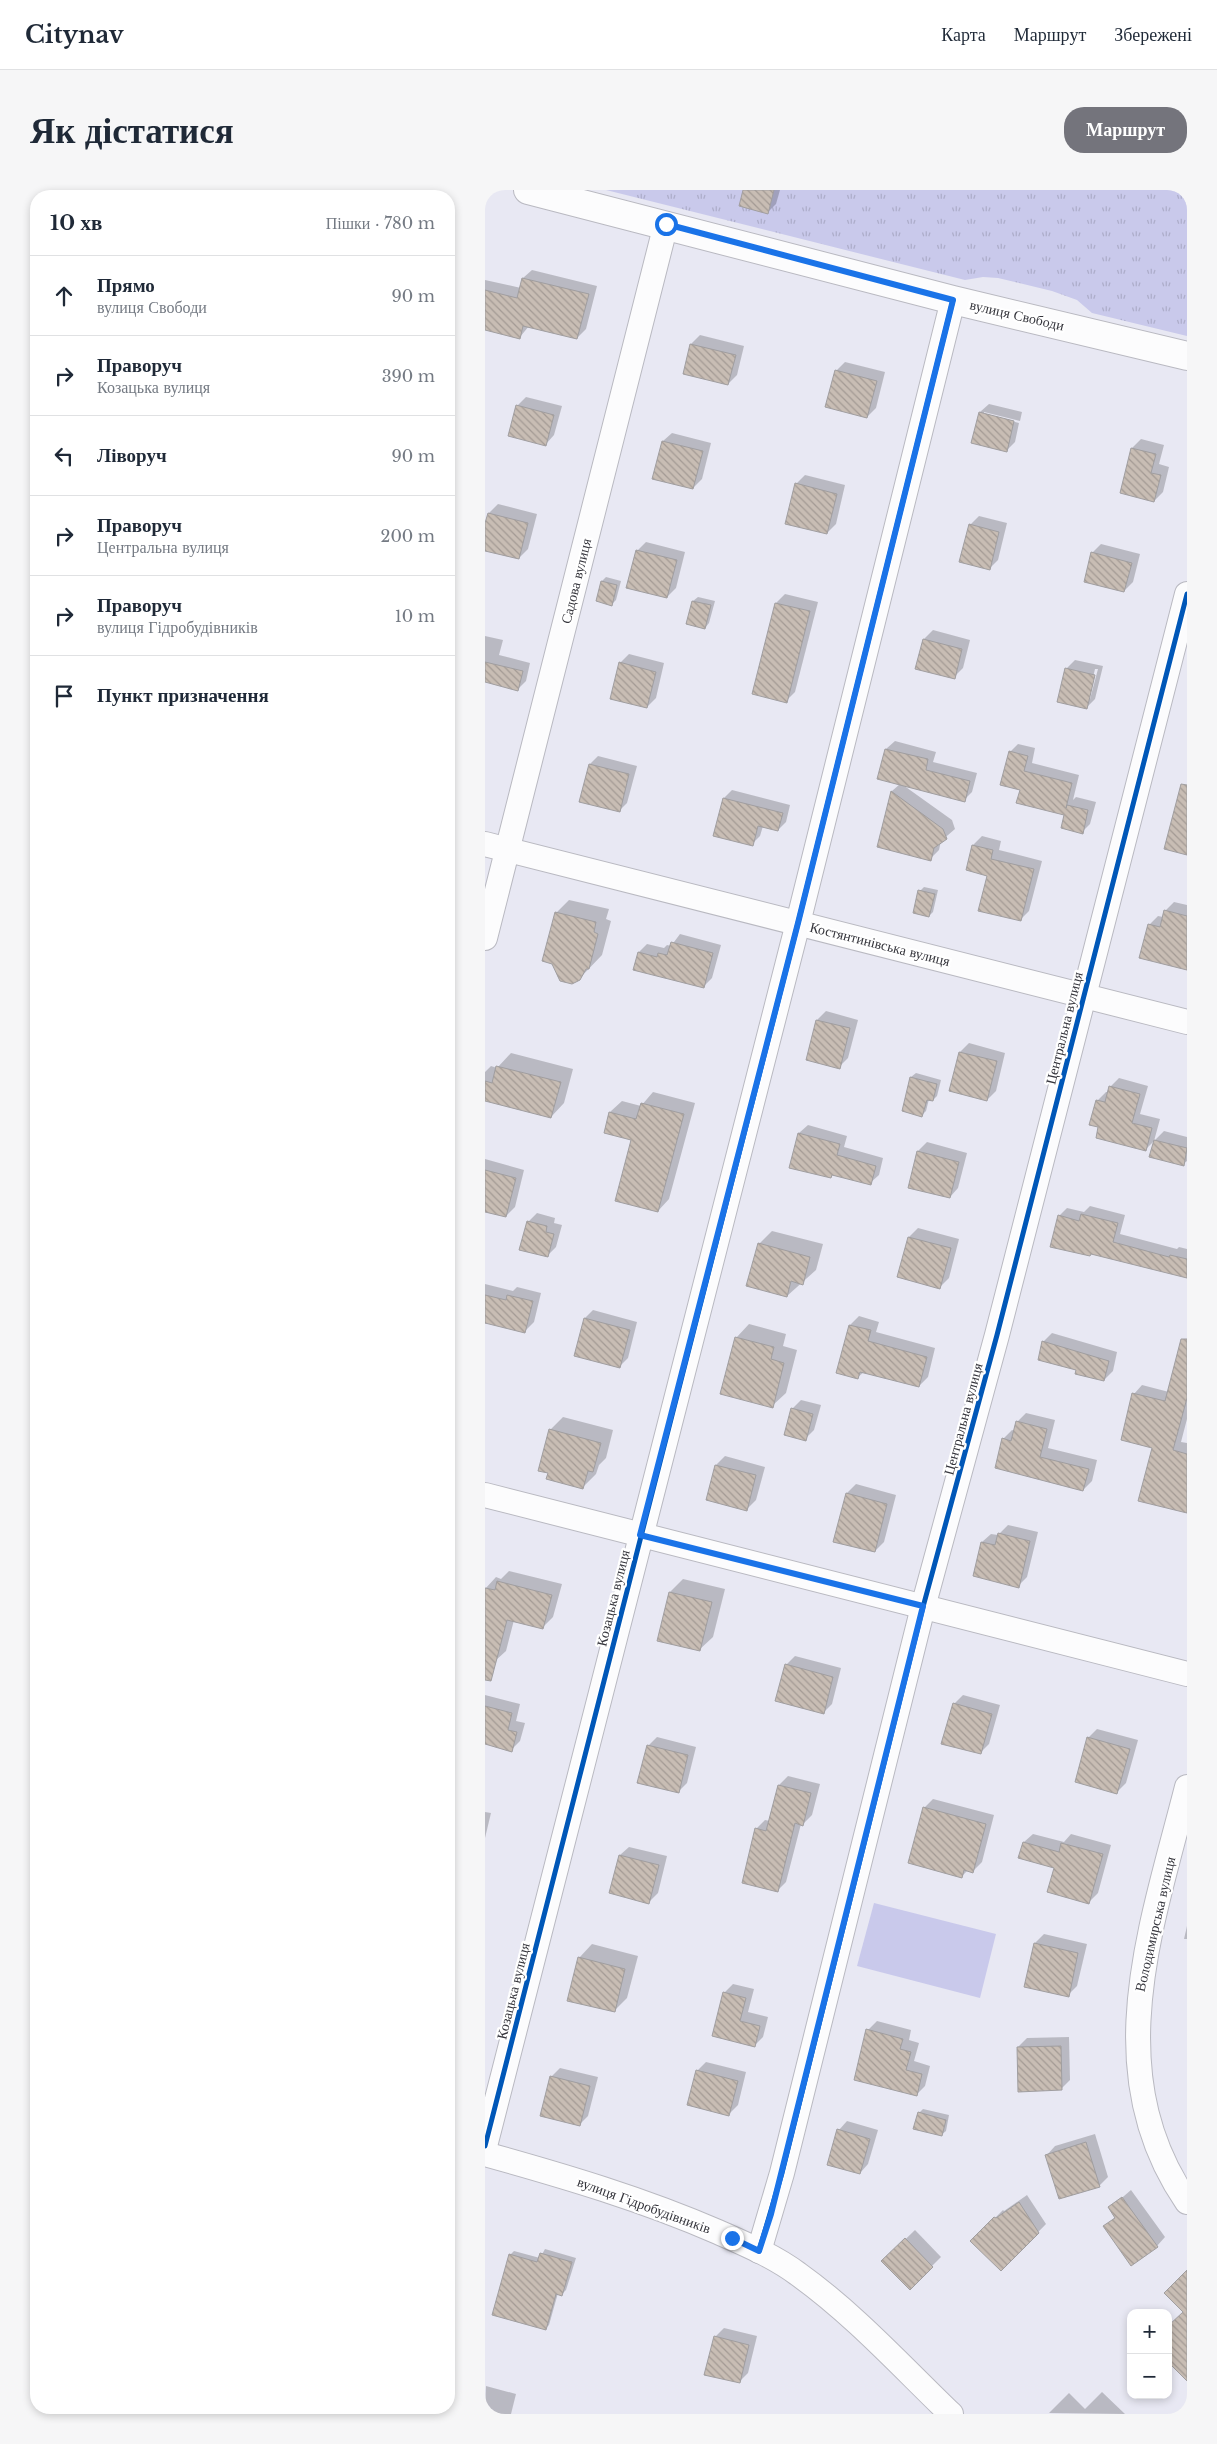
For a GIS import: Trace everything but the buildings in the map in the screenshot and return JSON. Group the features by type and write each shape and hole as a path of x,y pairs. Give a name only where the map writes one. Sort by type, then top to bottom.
{"street":[{"name":"вулиця Свободи","path":"528,190 666,224 953,300 1187,356"},
{"name":"Садова вулиця","path":"485,938 666,224"},
{"name":"Козацька вулиця","path":"485,2146 798,923 953,300"},
{"name":"Центральна вулиця","path":"759,2251 782,2173 923,1606 997,1335 1187,594"},
{"name":"Костянтинівська вулиця","path":"485,844 1187,1022"},
{"path":"485,1495 1187,1674"},
{"name":"Володимирська вулиця","path":"1187,1787 1142,1970 1137,2017 1139,2072 1143,2098 1162,2157 1187,2202"},
{"name":"вулиця Гідробудівників","path":"485,2154 633,2198 759,2251 780,2262 811,2283 853,2319 951,2414"}],"green space":[{"path":"606,190 1187,190 1187,336 1092,313 1077,300 1052,291 998,278 983,277 965,280"},
{"path":"874,1903 996,1934 980,1998 857,1966"}],"cycle path":[{"path":"485,2146 798,923 953,300"},
{"path":"759,2251 782,2173 923,1607 997,1335 1187,594"}],"route":[{"path":"666,224 953,300 798,923 640,1535 923,1606 771,2214 759,2251 732,2238"}]}
